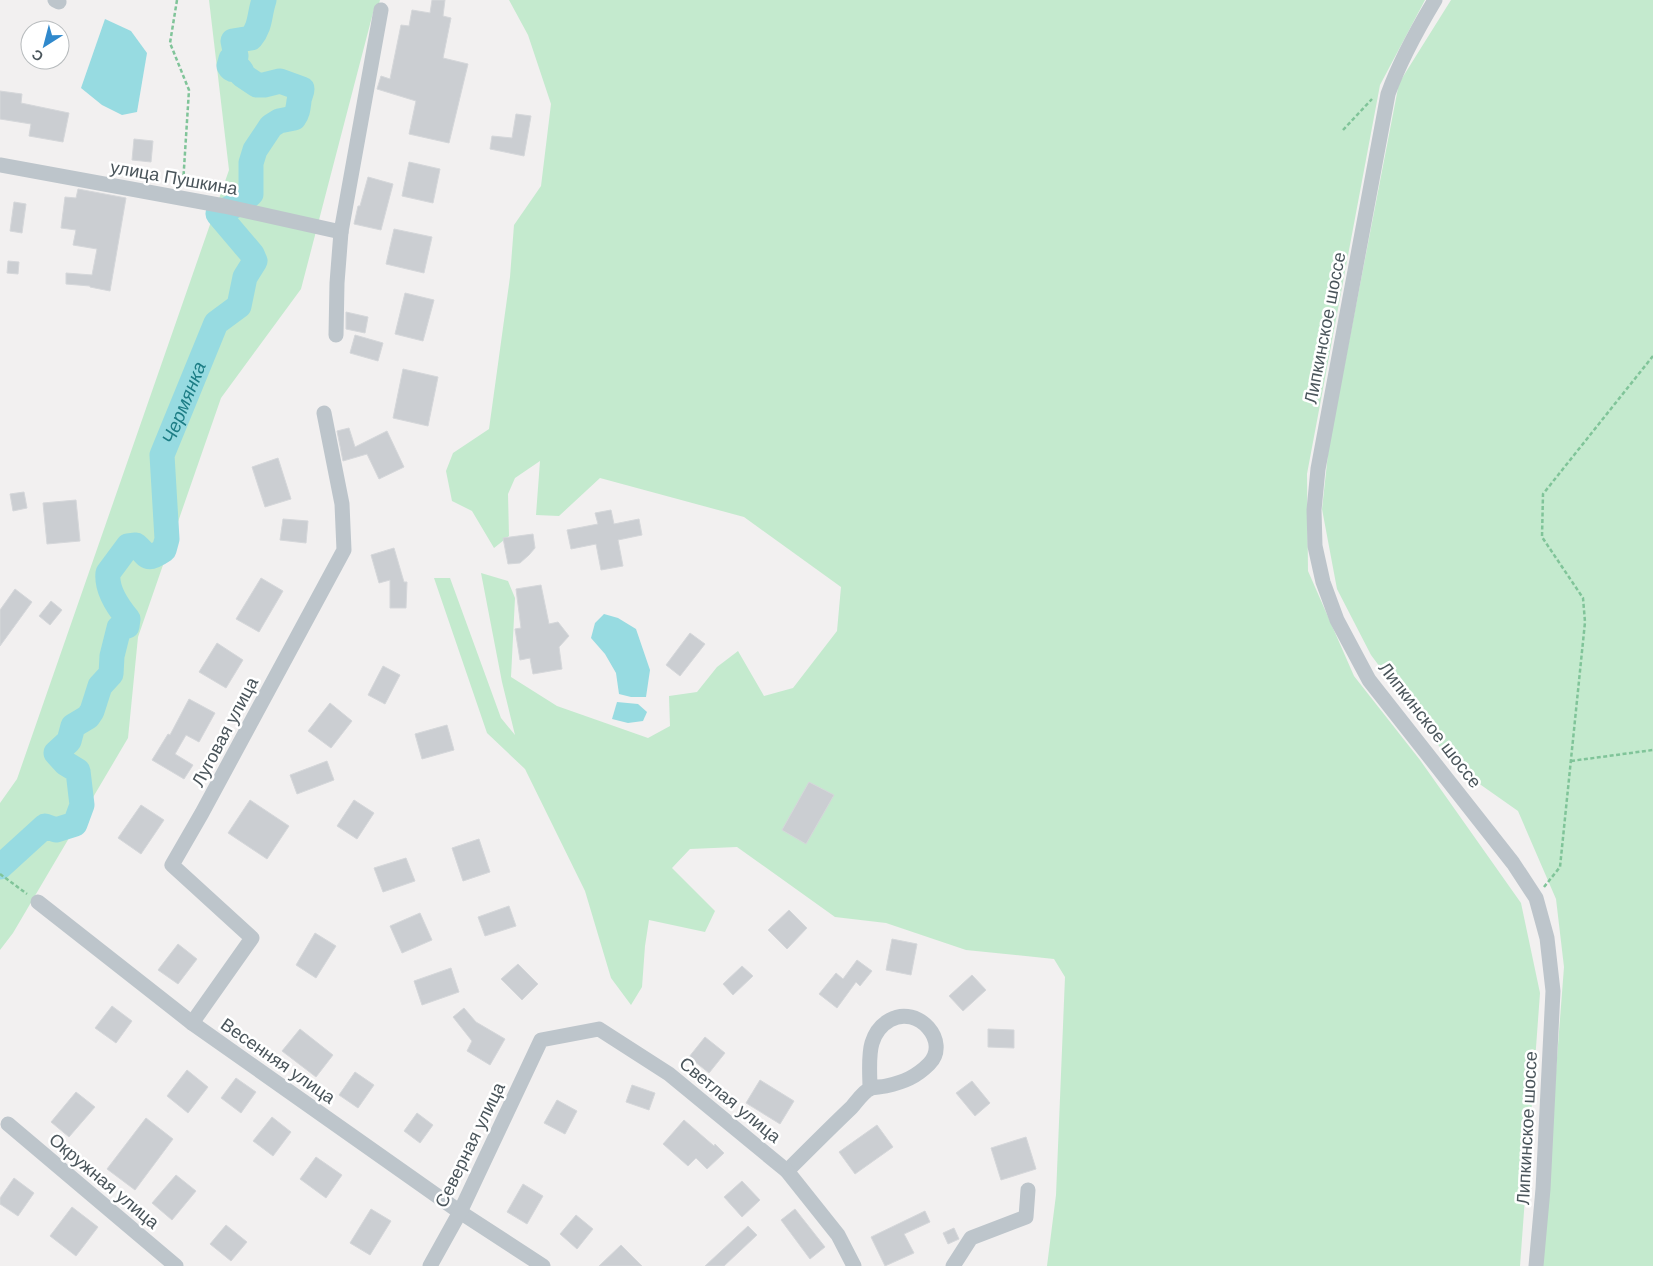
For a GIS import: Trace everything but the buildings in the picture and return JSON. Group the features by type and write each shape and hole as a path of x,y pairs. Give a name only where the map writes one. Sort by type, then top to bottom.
{"street":[{"name":"Липкинское шоссе","path":"1435,0 1394,76 1388,94 1318,468 1314,510 1315,546 1323,582 1337,620 1369,680 1513,863 1536,898 1546,938 1553,991 1543,1189 1536,1266"},
{"path":"336,334 341,232 381,10"},
{"name":"улица Пушкина","path":"0,165 250,211 341,232"},
{"name":"Луговая улица","path":"192,1023 252,938 172,864 202,813 344,550 342,504 324,413"},
{"name":"Весенняя улица","path":"38,902 192,1023 460,1212 543,1266"},
{"path":"787,1171 870,1088 905,1082 930,1064 936,1055 936,1046 929,1029 920,1020 910,1016 898,1015 883,1024 876,1032 869,1064 870,1088"},
{"name":"Светлая улица","path":"541,1040 599,1029 669,1074 787,1171 838,1235 854,1266"},
{"name":"Северная улица","path":"430,1266 460,1212 541,1040"},
{"name":"Окружная улица","path":"8,1124 176,1266"},
{"path":"952,1266 972,1238 1026,1217 1028,1190"}],"path":[{"path":"176,0 170,42 189,90 182,198"},
{"path":"1343,130 1373,98"},
{"path":"1536,898 1560,867 1585,622 1583,598 1542,537 1543,494 1653,356"},
{"path":"1571,762 1653,750"},
{"path":"0,874 38,902"}],"green space":[{"path":"209,0 380,0 378,7 374,9 301,289 221,398 138,637 128,738 13,933 0,950 0,803 17,779 229,170"},
{"path":"509,0 1425,0 1380,85 1307,474 1308,571 1354,676 1420,760 1521,903 1540,993 1520,1266 1047,1266 1056,1195 1065,977 1054,959 966,950 886,923 835,917 737,847 690,849 672,868 715,911 705,932 649,920 642,987 631,1005 611,978 585,891 525,769 487,733 434,578 450,578 501,718 515,735 502,682 481,573 508,581 515,598 511,677 557,706 648,738 670,726 669,696 697,692 717,667 738,651 764,696 793,688 837,631 841,587 744,517 600,478 559,516 536,515 540,461 515,478 508,494 509,536 494,548 472,511 452,501 446,471 453,453 489,429 510,277 514,225 541,186 551,104 528,35"},
{"path":"1451,0 1653,0 1653,1266 1541,1266 1564,967 1556,899 1518,811 1454,766 1371,655 1337,589 1322,509 1329,445 1399,83"}],"water":[{"path":"105,19 131,31 147,53 137,112 122,115 102,105 81,88"},
{"path":"604,614 618,618 636,629 650,670 646,697 631,697 619,694 616,673 605,654 591,638 595,623"},
{"path":"617,702 638,704 647,712 643,721 628,723 612,719"}],"waterway":[{"name":"Чермянка","path":"0,867 45,826 56,830 75,824 82,805 78,771 65,763 56,753 69,741 73,726 88,717 92,711 100,686 111,674 112,656 119,628 127,626 128,619 111,592 108,573 128,546 136,545 150,557 164,550 167,539 162,455 216,323 239,306 245,277 255,261 252,254 218,214 242,202 251,194 251,163 255,150 271,126 279,121 294,118 302,92 302,89 280,81 257,85 242,75 240,69 232,70 229,66 231,59 236,56 233,41 251,38 258,25 264,0"}]}
